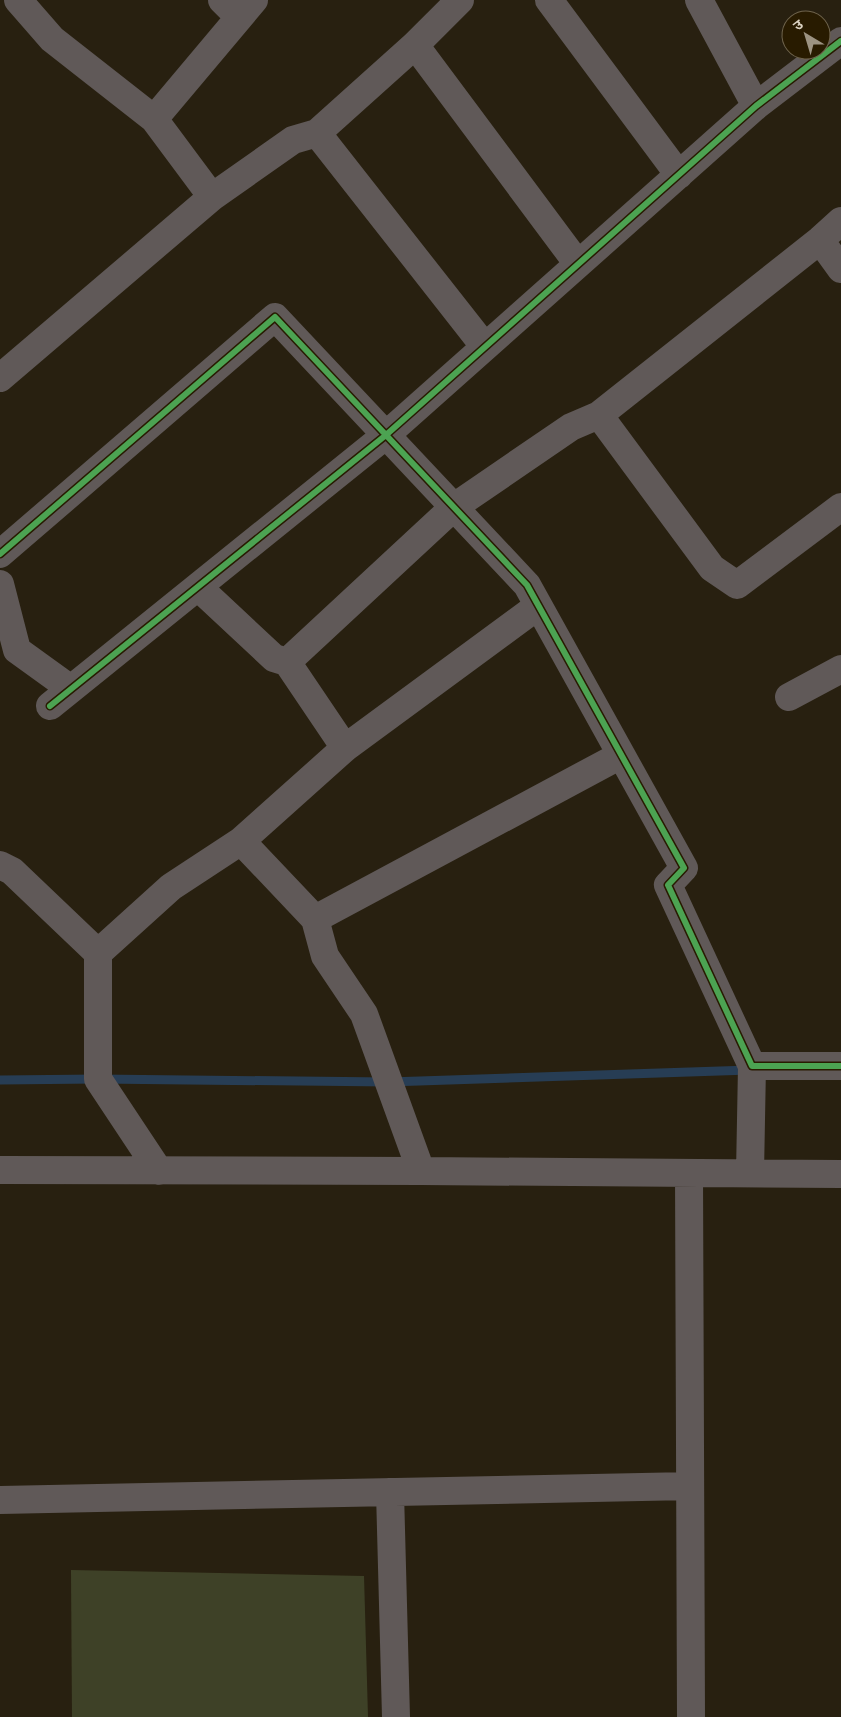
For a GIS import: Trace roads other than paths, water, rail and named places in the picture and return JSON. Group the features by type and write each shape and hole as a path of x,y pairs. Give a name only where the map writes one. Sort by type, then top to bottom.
{"street":[{"path":"18,0 52,39 154,119 212,197"},
{"path":"0,378 212,197 293,140 317,133 415,45 460,0"},
{"path":"549,0 678,175"},
{"path":"699,0 756,106"},
{"path":"154,119 238,6"},
{"path":"50,706 386,435 756,106 841,41"},
{"path":"415,45 578,264"},
{"path":"317,133 485,348"},
{"path":"287,662 454,507 571,427 598,415 820,240 841,221"},
{"path":"820,240 841,269"},
{"path":"0,554 275,317 526,585 684,868 668,885 752,1066 750,1174"},
{"path":"598,415 712,568 737,585 841,508"},
{"path":"0,584 8,657 71,689"},
{"path":"198,587 274,658 287,662 345,748"},
{"path":"98,953 171,887 241,841 345,748 538,606"},
{"path":"789,697 841,669"},
{"path":"315,919 621,755"},
{"path":"241,841 315,919 325,956 364,1014 421,1171"},
{"path":"0,865 12,871 98,953 98,1080 159,1171"},
{"path":"752,1066 841,1066"},
{"path":"0,1170 841,1174"},
{"path":"689,1173 691,1717"},
{"path":"0,1500 690,1486"},
{"path":"390,1492 396,1717"}],"waterway":[{"path":"0,1080 98,1079 389,1082 750,1070"}]}
